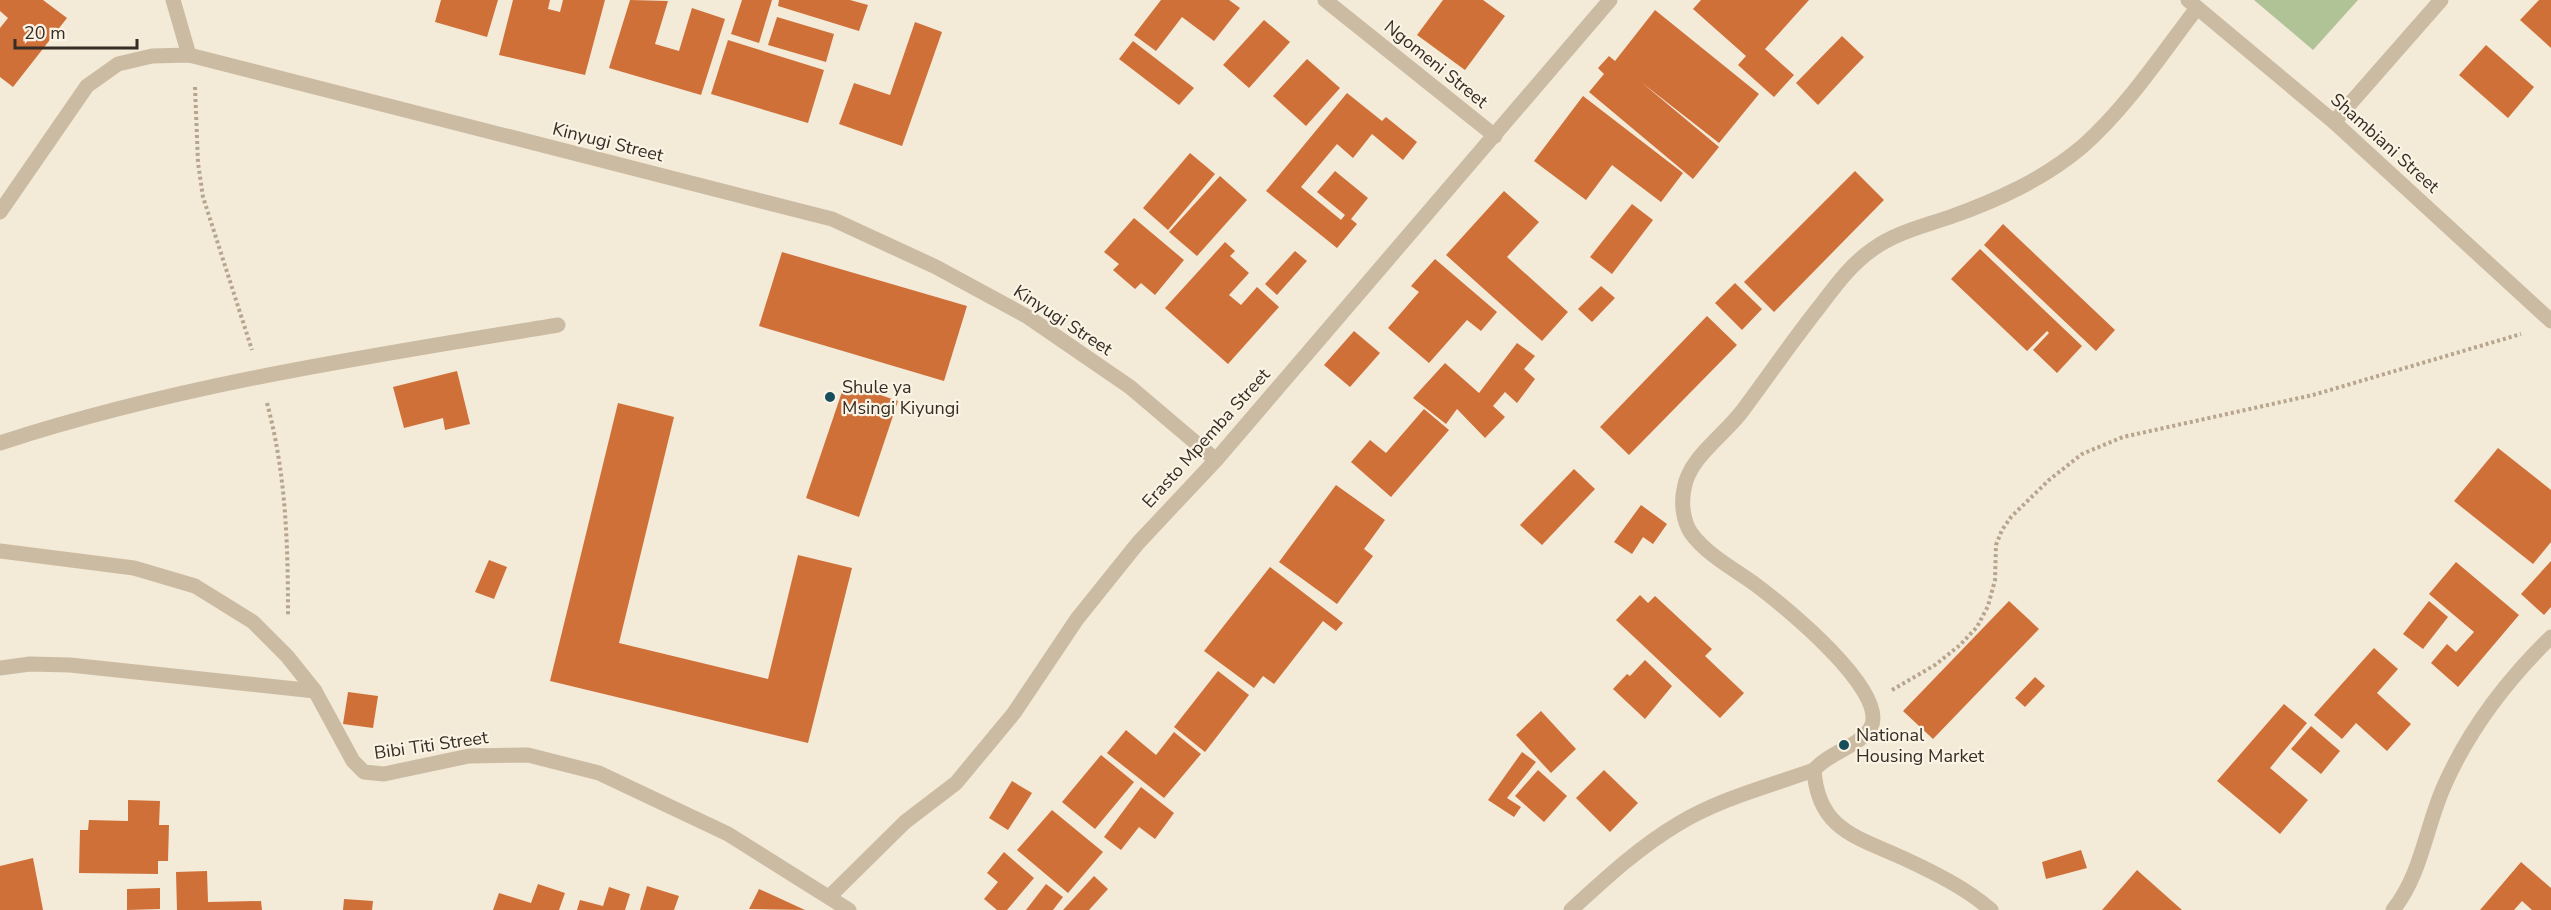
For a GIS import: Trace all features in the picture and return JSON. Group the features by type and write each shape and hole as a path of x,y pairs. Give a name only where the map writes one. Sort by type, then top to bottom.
{"street":[{"path":"173,0 189,55"},
{"name":"Ngomeni Street","path":"1325,0 1495,136"},
{"name":"Erasto Mpemba Street","path":"829,897 905,822 956,783 1014,713 1077,619 1138,543 1216,459 1610,0"},
{"path":"2334,122 2441,0"},
{"path":"1571,910 1630,857 1679,823 1734,798 1814,770 1822,759 1864,737 1872,725 1873,714 1870,701 1860,684 1798,619 1758,586 1713,555 1690,532 1683,510 1684,488 1691,470 1741,414 1848,270 1873,248 1906,231 2010,194 2042,176 2082,146 2119,109 2192,4"},
{"name":"Shambiani Street","path":"2192,4 2334,122 2551,321"},
{"name":"Kinyugi Street","path":"0,212 87,86 118,64 152,56 189,55 832,219 936,267 1028,317 1130,387 1216,459"},
{"path":"0,443 53,426 260,375 558,325"},
{"name":"Bibi Titi Street","path":"0,551 134,568 195,586 253,622 287,656 315,691 353,761 364,772 384,774 469,756 528,755 589,771 728,834 849,910"},
{"path":"2393,910 2417,867 2445,784 2465,744 2493,701 2551,637"},
{"path":"0,668 30,664 70,665 315,691"},
{"path":"1814,770 1815,788 1823,806 1838,826 1862,842 1932,872 1991,910"}],"path":[{"path":"189,55 197,99 198,163 203,197 260,375 275,431 287,518 287,656"},
{"path":"1870,701 1935,665 1960,645 1977,627 1988,606 1995,580 1996,545 2002,530 2041,488 2082,454 2123,437 2313,395 2529,332"}],"green space":[{"path":"2254,0 2358,0 2313,50"}],"building":[{"path":"0,0 43,0 67,18 13,87 0,77 0,28 8,18 0,11"},
{"path":"441,0 498,0 487,37 435,22"},
{"path":"513,0 550,0 548,9 560,12 563,0 605,0 585,75 499,55"},
{"path":"630,0 668,1 655,44 679,51 692,8 725,19 701,95 609,68"},
{"path":"742,0 772,0 759,43 731,34"},
{"path":"779,0 850,0 868,5 859,31 778,6"},
{"path":"1161,0 1229,0 1240,8 1214,41 1182,17 1156,51 1134,35"},
{"path":"1443,0 1483,0 1505,16 1465,70 1417,35"},
{"path":"1701,0 1809,0 1765,49 1794,75 1774,97 1738,65 1746,56 1693,9"},
{"path":"2539,0 2551,0 2551,48 2520,20"},
{"path":"1655,10 1759,94 1719,143 1641,82 1719,147 1693,179 1589,92 1604,74 1598,68 1609,56 1615,61"},
{"path":"777,17 834,34 826,62 768,45"},
{"path":"1264,20 1290,42 1249,88 1223,65"},
{"path":"915,22 942,32 902,146 839,124 854,83 890,95"},
{"path":"1842,36 1864,57 1818,105 1796,83"},
{"path":"728,40 824,70 808,123 711,94"},
{"path":"1133,41 1194,88 1179,105 1119,59"},
{"path":"2486,45 2534,87 2508,118 2459,75"},
{"path":"1307,59 1340,88 1306,126 1273,96"},
{"path":"1347,93 1382,121 1386,117 1417,142 1403,160 1372,134 1353,158 1337,144 1301,187 1341,220 1345,215 1317,192 1335,171 1368,198 1351,219 1357,224 1337,248 1266,191"},
{"path":"1583,96 1683,173 1661,202 1612,165 1586,200 1534,161"},
{"path":"1190,153 1215,174 1168,230 1143,208"},
{"path":"1855,171 1884,200 1774,312 1744,282"},
{"path":"1220,176 1247,200 1197,256 1169,232"},
{"path":"1504,191 1539,222 1507,257 1568,312 1542,341 1446,255"},
{"path":"1632,204 1653,220 1612,274 1590,257"},
{"path":"1134,218 1184,260 1155,295 1141,283 1135,289 1113,270 1119,264 1104,252"},
{"path":"2003,224 2115,330 2096,351 1984,245"},
{"path":"1225,242 1235,251 1230,256 1249,273 1229,295 1241,305 1257,287 1279,307 1228,364 1165,308"},
{"path":"1980,249 2082,346 2057,373 2033,350 2049,333 2047,331 2027,351 1951,279"},
{"path":"1295,251 1307,261 1277,295 1265,284"},
{"path":"782,252 967,306 944,381 759,326"},
{"path":"1435,259 1497,312 1481,331 1467,320 1429,363 1388,328 1419,292 1411,286"},
{"path":"1735,283 1762,309 1742,330 1715,303"},
{"path":"1601,286 1615,298 1592,322 1578,309"},
{"path":"1707,316 1737,345 1629,455 1600,427"},
{"path":"1354,331 1380,353 1350,387 1324,365"},
{"path":"1517,343 1535,356 1524,369 1535,379 1517,403 1505,392 1493,406 1505,417 1485,438 1457,409 1446,424 1413,398 1445,363 1479,393"},
{"path":"457,371 470,424 445,430 443,418 404,428 393,387"},
{"path":"845,383 898,401 859,517 806,498"},
{"path":"618,403 674,417 619,643 768,679 798,555 852,568 808,743 550,681"},
{"path":"1424,409 1449,430 1391,497 1351,462 1370,440 1386,453"},
{"path":"2498,448 2551,490 2551,542 2533,564 2454,501"},
{"path":"1574,469 1595,489 1542,545 1520,525"},
{"path":"1336,485 1385,520 1364,549 1373,556 1337,604 1279,562"},
{"path":"1641,505 1667,524 1653,544 1643,537 1632,554 1614,542"},
{"path":"489,560 507,567 494,599 475,592"},
{"path":"2551,561 2551,607 2544,615 2521,594"},
{"path":"2456,562 2519,615 2458,687 2431,663 2447,644 2456,652 2474,632 2429,594"},
{"path":"1270,567 1343,623 1336,631 1323,621 1274,684 1263,676 1254,688 1204,651"},
{"path":"1640,595 1648,603 1655,596 1712,649 1705,656 1744,693 1720,718 1616,620"},
{"path":"2009,601 2039,629 1933,739 1903,711"},
{"path":"2429,601 2448,617 2423,649 2403,634"},
{"path":"2374,648 2398,669 2377,693 2411,724 2387,751 2356,723 2342,739 2314,715"},
{"path":"1645,660 1672,686 1645,719 1613,689"},
{"path":"1218,671 1249,695 1205,752 1174,727"},
{"path":"2035,677 2045,686 2025,707 2015,698"},
{"path":"348,692 378,696 373,728 343,724"},
{"path":"2284,704 2307,723 2270,768 2308,800 2280,834 2217,781"},
{"path":"1541,711 1576,749 1551,773 1516,735"},
{"path":"2311,726 2340,751 2321,774 2291,749"},
{"path":"1126,730 1156,755 1174,732 1201,754 1164,798 1107,753"},
{"path":"1522,752 1536,762 1507,798 1521,807 1514,817 1488,800"},
{"path":"1101,755 1134,782 1095,829 1062,802"},
{"path":"1538,770 1567,796 1544,822 1515,796"},
{"path":"1604,770 1638,803 1610,832 1576,798"},
{"path":"1012,781 1032,793 1008,830 989,818"},
{"path":"1141,787 1174,813 1155,839 1139,827 1121,850 1104,837"},
{"path":"128,800 160,801 159,825 169,825 168,861 158,861 158,874 79,873 80,830 88,830 89,820 128,821"},
{"path":"1052,810 1103,852 1068,893 1017,850"},
{"path":"2081,850 2087,868 2046,879 2042,862"},
{"path":"1004,852 1034,878 1007,910 997,910 984,899 998,882 987,873"},
{"path":"33,858 43,910 0,910 0,866"},
{"path":"2521,862 2551,888 2551,910 2532,910 2522,901 2514,910 2480,910"},
{"path":"2137,870 2182,910 2102,910"},
{"path":"207,871 208,902 261,901 262,910 177,910 176,872"},
{"path":"1094,876 1108,889 1089,910 1063,910"},
{"path":"538,884 565,893 559,910 493,910 499,893 531,903"},
{"path":"1046,884 1063,897 1053,910 1026,910"},
{"path":"647,886 679,896 674,910 640,910"},
{"path":"609,887 630,894 625,910 577,910 580,900 603,906"},
{"path":"160,888 160,909 127,910 127,889"},
{"path":"759,889 805,910 749,909"},
{"path":"344,899 373,901 372,910 343,910"}],"place":[{"name":"Shule ya Msingi Kiyungi","path":"830,397"},
{"name":"National Housing Market","path":"1844,745"}]}
